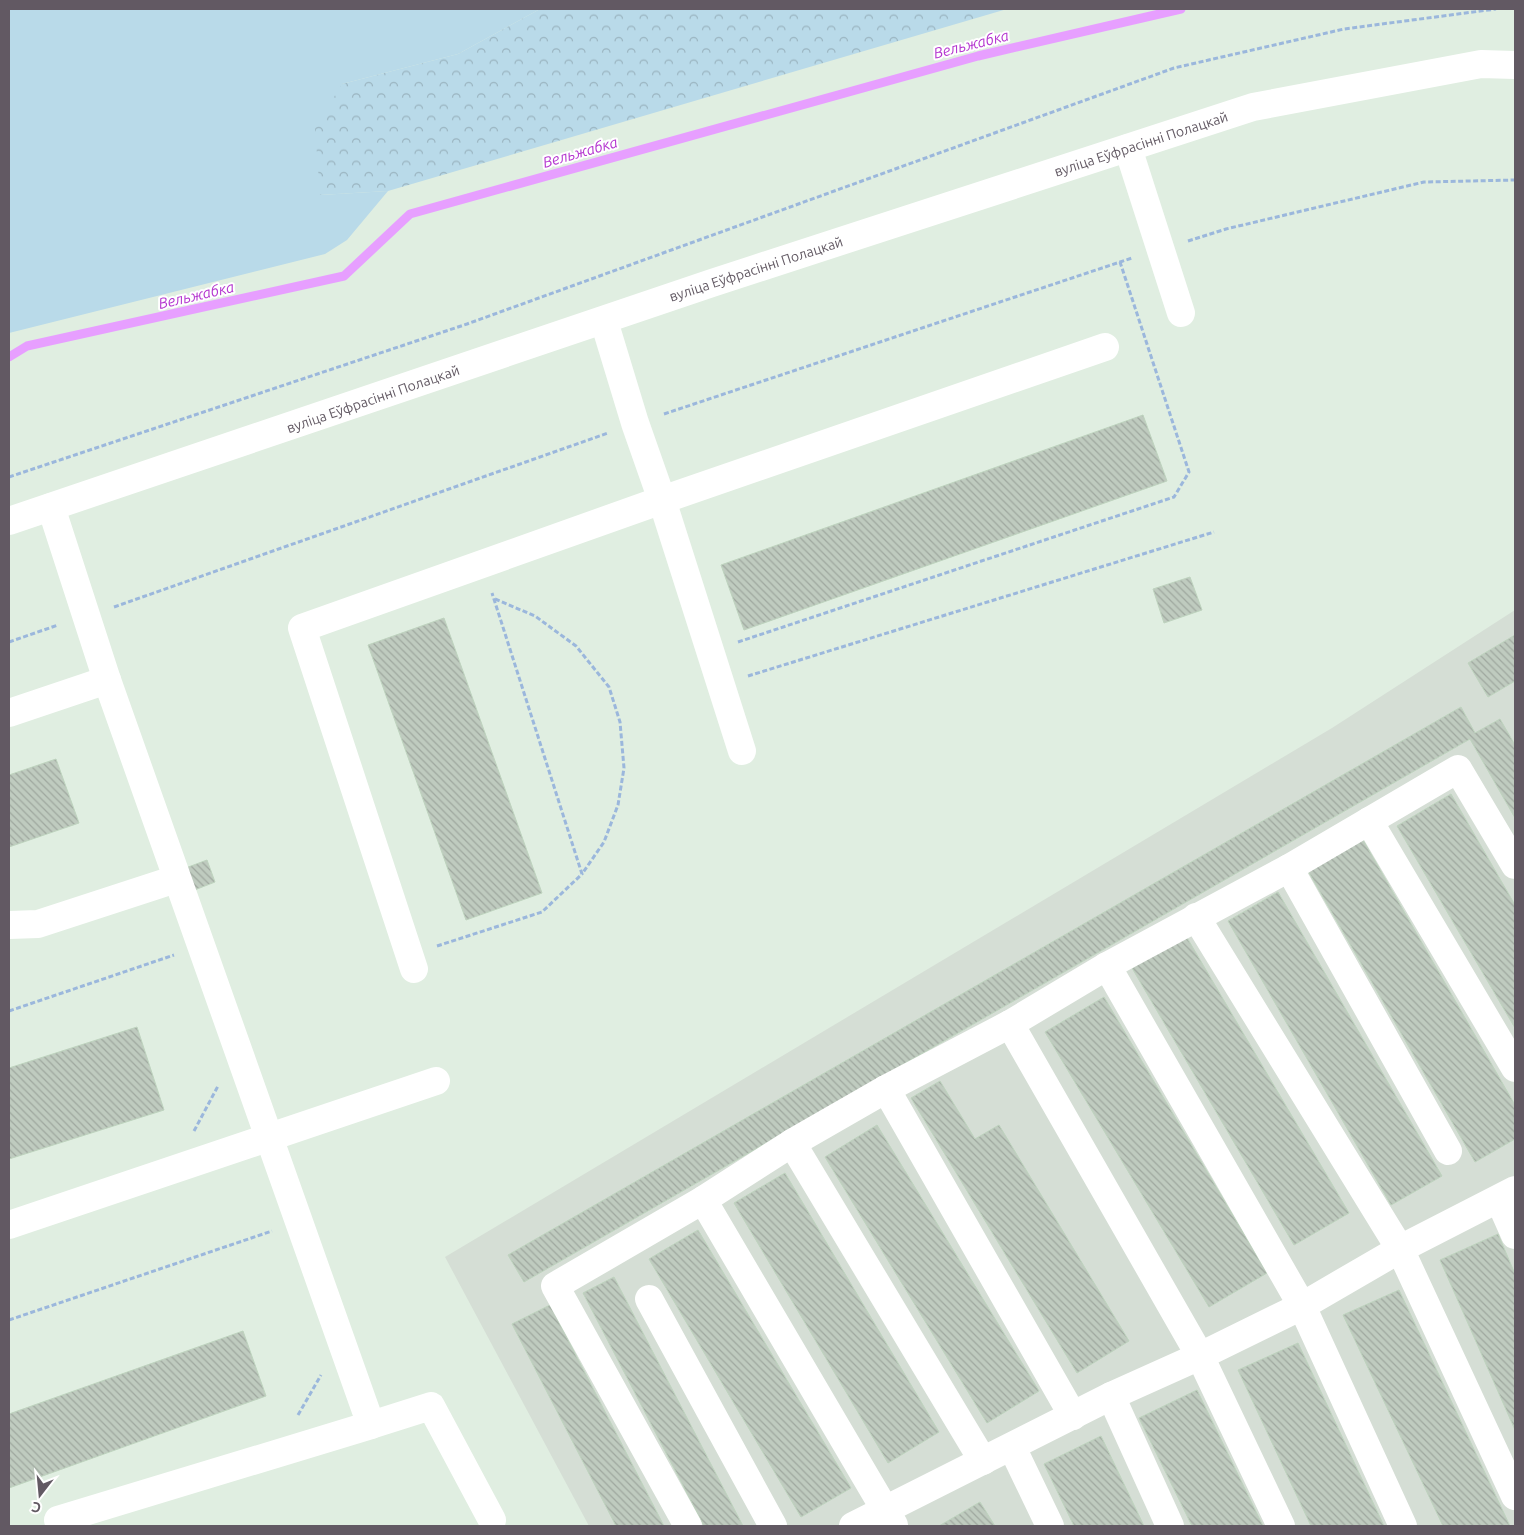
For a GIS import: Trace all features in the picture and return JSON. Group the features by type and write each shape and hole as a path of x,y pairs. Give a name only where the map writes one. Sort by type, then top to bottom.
{"street":[{"name":"вуліца Еўфрасінні Полацкай","path":"9,521 712,282 1253,108 1481,64 1515,65"},
{"path":"1128,148 1181,313"},
{"path":"604,320 635,423 662,500 742,751"},
{"path":"411,961 302,628 662,500 1105,347"},
{"path":"51,507 106,680 371,1425"},
{"path":"9,713 106,680"},
{"path":"688,1526 555,1286 703,1200 792,1143 886,1089 1010,1024 1107,966 1289,868 1458,769 1515,865"},
{"path":"1369,821 1515,1068"},
{"path":"1289,868 1448,1151"},
{"path":"9,925 38,924 176,879"},
{"path":"1196,917 1400,1249 1515,1496"},
{"path":"1107,966 1302,1306 1403,1526"},
{"path":"1010,1024 1200,1356 1281,1526"},
{"path":"9,1225 436,1081"},
{"path":"886,1089 1073,1416"},
{"path":"792,1143 983,1461"},
{"path":"853,1526 890,1518 983,1461 1111,1396 1200,1356 1302,1306 1400,1249 1507,1194 1515,1235"},
{"path":"703,1200 890,1518"},
{"path":"649,1299 773,1526"},
{"path":"1111,1396 1170,1526"},
{"path":"58,1520 432,1406 492,1520"},
{"path":"1012,1447 1050,1526"}],"path":[{"path":"9,477 467,324 1174,68 1344,29 1496,9"},
{"path":"9,642 635,423 1160,249 1226,229 1424,182 1515,180"},
{"path":"711,651 1174,497 1189,472 1120,262"},
{"path":"721,684 1214,532"},
{"path":"483,564 582,874"},
{"path":"411,961 542,912 582,874 604,842 618,805 624,768 620,722 609,687 576,646 535,616 494,599"},
{"path":"9,1011 177,954"},
{"path":"9,1320 272,1230"},
{"path":"295,1420 324,1370"}],"shaded area":[{"path":"1515,610 1515,1526 589,1526 445,1257 1332,728"}],"green space":[{"path":"9,9 540,9 458,54 342,84 320,195 388,191 347,240 325,254 9,333"},
{"path":"540,9 1007,9 388,191 320,195 315,128 342,84 458,54"}],"building":[{"path":"1143,415 1167,481 744,630 721,565"},
{"path":"1190,577 1202,610 1164,623 1153,589"},
{"path":"444,618 542,893 466,920 368,645"},
{"path":"1515,635 1515,681 1488,697 1468,663"},
{"path":"1461,707 1475,733 1500,719 1515,745 1515,818 1470,739 524,1282 508,1255"},
{"path":"56,759 79,823 9,847 9,775"},
{"path":"1451,794 1515,905 1515,1028 1397,826"},
{"path":"1363,840 1515,1105 1515,1139 1475,1162 1308,871"},
{"path":"207,860 215,882 192,891 183,869"},
{"path":"1278,892 1442,1176 1391,1205 1228,921"},
{"path":"1186,936 1349,1213 1294,1245 1132,968"},
{"path":"1104,997 1267,1273 1209,1307 1045,1032"},
{"path":"137,1027 164,1110 9,1159 9,1068"},
{"path":"940,1081 975,1139 999,1125 1129,1341 1077,1373 911,1098"},
{"path":"877,1125 1039,1391 987,1423 825,1157"},
{"path":"785,1173 939,1432 888,1463 734,1203"},
{"path":"698,1230 851,1488 801,1517 649,1259"},
{"path":"1498,1234 1515,1274 1515,1430 1440,1260"},
{"path":"614,1277 743,1526 704,1526 583,1293"},
{"path":"1399,1290 1510,1526 1443,1526 1343,1315"},
{"path":"550,1305 664,1526 616,1526 512,1324"},
{"path":"243,1331 266,1396 9,1488 9,1414"},
{"path":"1298,1343 1384,1526 1311,1526 1238,1370"},
{"path":"1197,1390 1263,1526 1192,1526 1139,1418"},
{"path":"1101,1436 1144,1526 1074,1526 1044,1464"},
{"path":"980,1502 995,1526 939,1526"}],"waterway":[{"name":"Вельжабка","path":"9,357 27,346 344,276 410,214 978,56 1181,9"}]}
